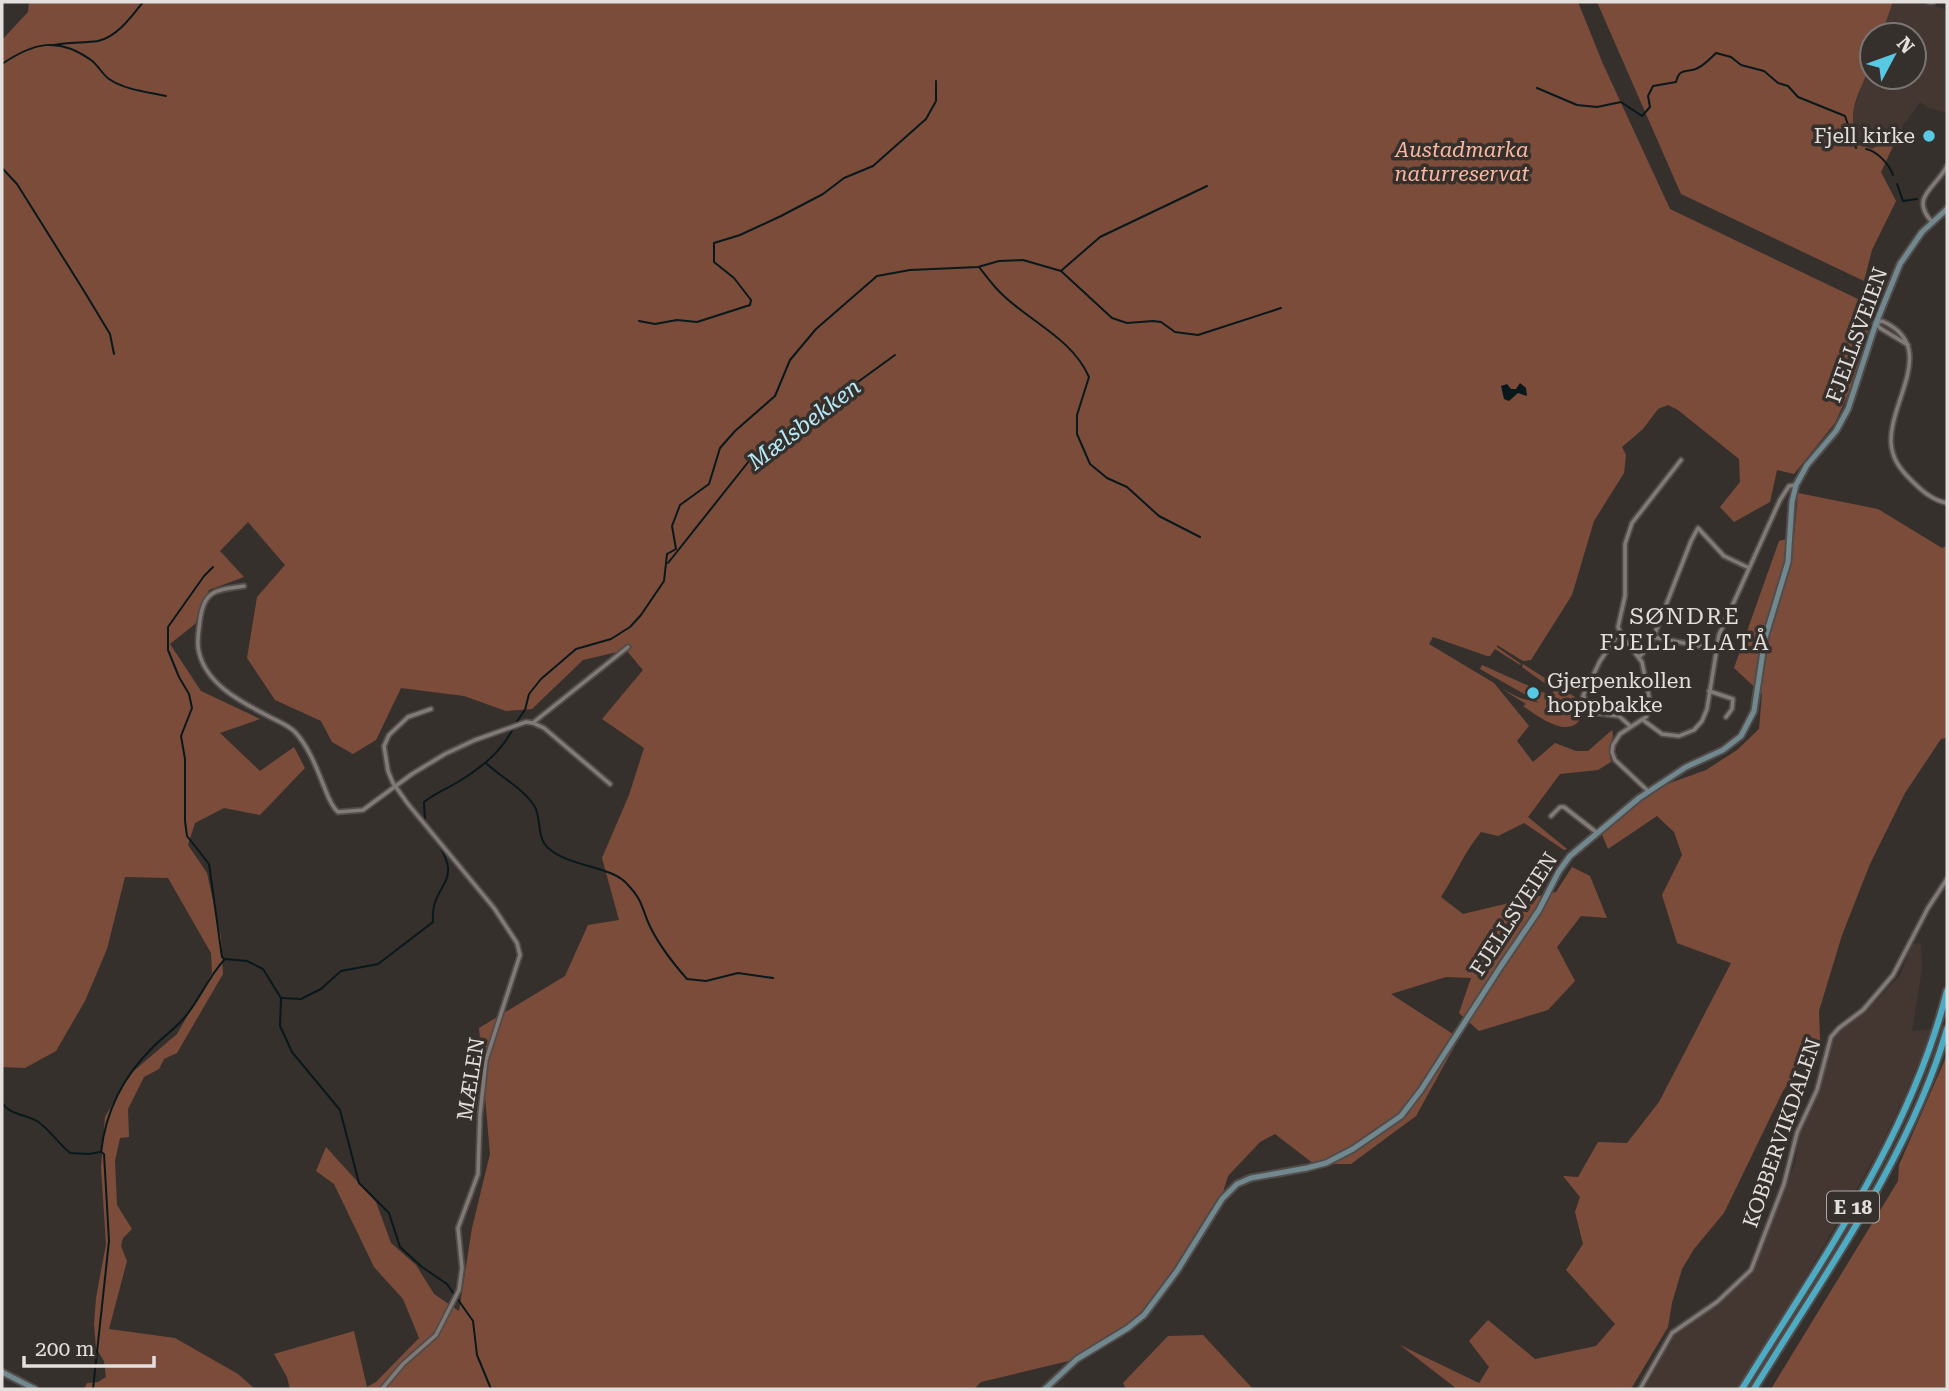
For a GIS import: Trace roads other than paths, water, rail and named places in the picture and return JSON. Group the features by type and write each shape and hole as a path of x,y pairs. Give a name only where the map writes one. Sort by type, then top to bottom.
{"highway":[{"name":"E 18","path":"1742,1389 1895,1135 1926,1060 1947,991"},
{"name":"E 18","path":"1755,1389 1897,1151 1927,1088 1947,1029"}],"main road":[{"name":"FJELLSVEIEN","path":"1045,1389 1077,1359 1144,1315 1177,1271 1222,1199 1237,1184 1251,1178 1326,1163 1360,1145 1401,1116 1421,1090 1539,910 1564,864 1596,832 1648,791 1686,767 1723,750 1741,736 1754,711 1765,638 1788,562 1792,502 1796,485 1807,465 1836,431 1848,410 1876,323 1900,264 1914,242 1946,210"},
{"path":"2,1372 35,1389"}],"street":[{"path":"1932,222 1923,211 1922,204 1947,166"},
{"path":"1910,346 1876,323 1887,323 1907,340 1910,346 1911,353 1892,429 1893,454 1898,467 1924,492 1934,500 1947,503"},
{"path":"1648,791 1613,756 1612,748 1616,740 1631,726 1643,720 1650,711 1646,676 1639,657 1619,633 1618,623 1625,596 1625,544 1632,523 1681,460"},
{"path":"1643,720 1666,735 1684,735 1702,721 1707,709 1719,635 1783,494 1789,486 1796,485"},
{"path":"1639,657 1650,646 1698,528 1724,556 1749,569"},
{"path":"244,586 212,593 202,608 198,650 201,659 213,678 229,694 296,733 314,762 336,811 347,813 363,810 395,786 454,749 509,727 533,723 628,646"},
{"path":"1619,633 1600,662 1583,696 1598,715 1619,716 1631,726"},
{"path":"1654,637 1715,649"},
{"path":"1709,691 1733,699 1732,709 1726,717"},
{"path":"395,786 386,764 386,739 408,718 431,709"},
{"path":"533,723 547,730 610,784"},
{"name":"MÆLEN","path":"382,1389 403,1364 436,1335 459,1290 463,1268 457,1234 478,1174 480,1114 486,1060 520,956 517,943 494,908 395,786"},
{"path":"1551,816 1560,807 1564,807 1596,832"},
{"name":"KOBBERVIKDALEN","path":"1640,1389 1672,1333 1717,1302 1751,1270 1784,1184 1797,1133 1817,1090 1831,1037 1863,1010 1893,975 1928,908 1947,879"}],"waterway":[{"path":"54,45 105,39 124,25 143,2"},
{"path":"2,64 35,47 57,45 79,52 115,83 166,96"},
{"path":"1537,88 1577,105 1597,107 1621,102 1642,116 1650,107 1648,96 1653,86 1676,82 1682,72 1698,68 1716,53 1731,57 1741,65 1764,71 1778,83 1788,86 1798,97 1845,116 1856,148"},
{"path":"639,321 655,324 677,320 697,322 750,305 751,300 734,278 714,262 714,243 740,235 781,216 823,194 844,178 873,166 926,119 936,101 936,81"},
{"path":"1866,149 1882,159 1893,175"},
{"path":"2,168 17,184 110,334 114,354"},
{"path":"1897,184 1903,201 1917,199"},
{"path":"1062,270 1100,237 1207,186"},
{"path":"515,724 525,710 529,694 541,679 576,649 611,639 630,627 641,615 664,581 667,554 676,549 672,526 680,505 709,484 720,448 775,396 790,360 816,329 877,276 910,270 978,267 999,261 1023,260 1061,271 1112,318 1127,323 1161,322 1175,332 1198,335 1281,308"},
{"path":"979,267 1001,294 1063,342 1082,364 1089,377 1077,415 1077,434 1090,464 1107,478 1127,487 1159,516 1200,537"},
{"name":"Mælsbekken","path":"668,563 749,461 895,355"},
{"path":"213,567 168,627 168,650 189,694 192,708 181,736 185,759 187,836 209,864 222,957 225,959"},
{"path":"425,822 424,802 482,765 496,753 513,729"},
{"path":"487,764 519,789 535,807 542,838 547,847 567,859 621,878 628,885 639,899 660,945 687,979 706,981 738,973 773,978"},
{"path":"281,998 301,999 321,989 341,971 378,964 433,922 437,898 448,875 444,854 435,839"},
{"path":"93,1389 109,1241 104,1154 101,1152 107,1122 118,1095 133,1070 185,1017 225,959 247,961 263,969 281,998 280,1026 292,1052 340,1110 359,1183 389,1213 400,1247 422,1267 447,1284 473,1321 477,1355 491,1389"},
{"path":"2,1103 13,1112 37,1121 70,1153 100,1152"}],"place":[{"name":"Fjell kirke","path":"1929,136"},
{"name":"Gjerpenkollen hoppbakke","path":"1533,693"}],"district":[{"name":"SØNDRE FJELL PLATÅ","path":"1685,629"}],"park label":[{"name":"Austadmarka naturreservat","path":"1462,162"}]}
